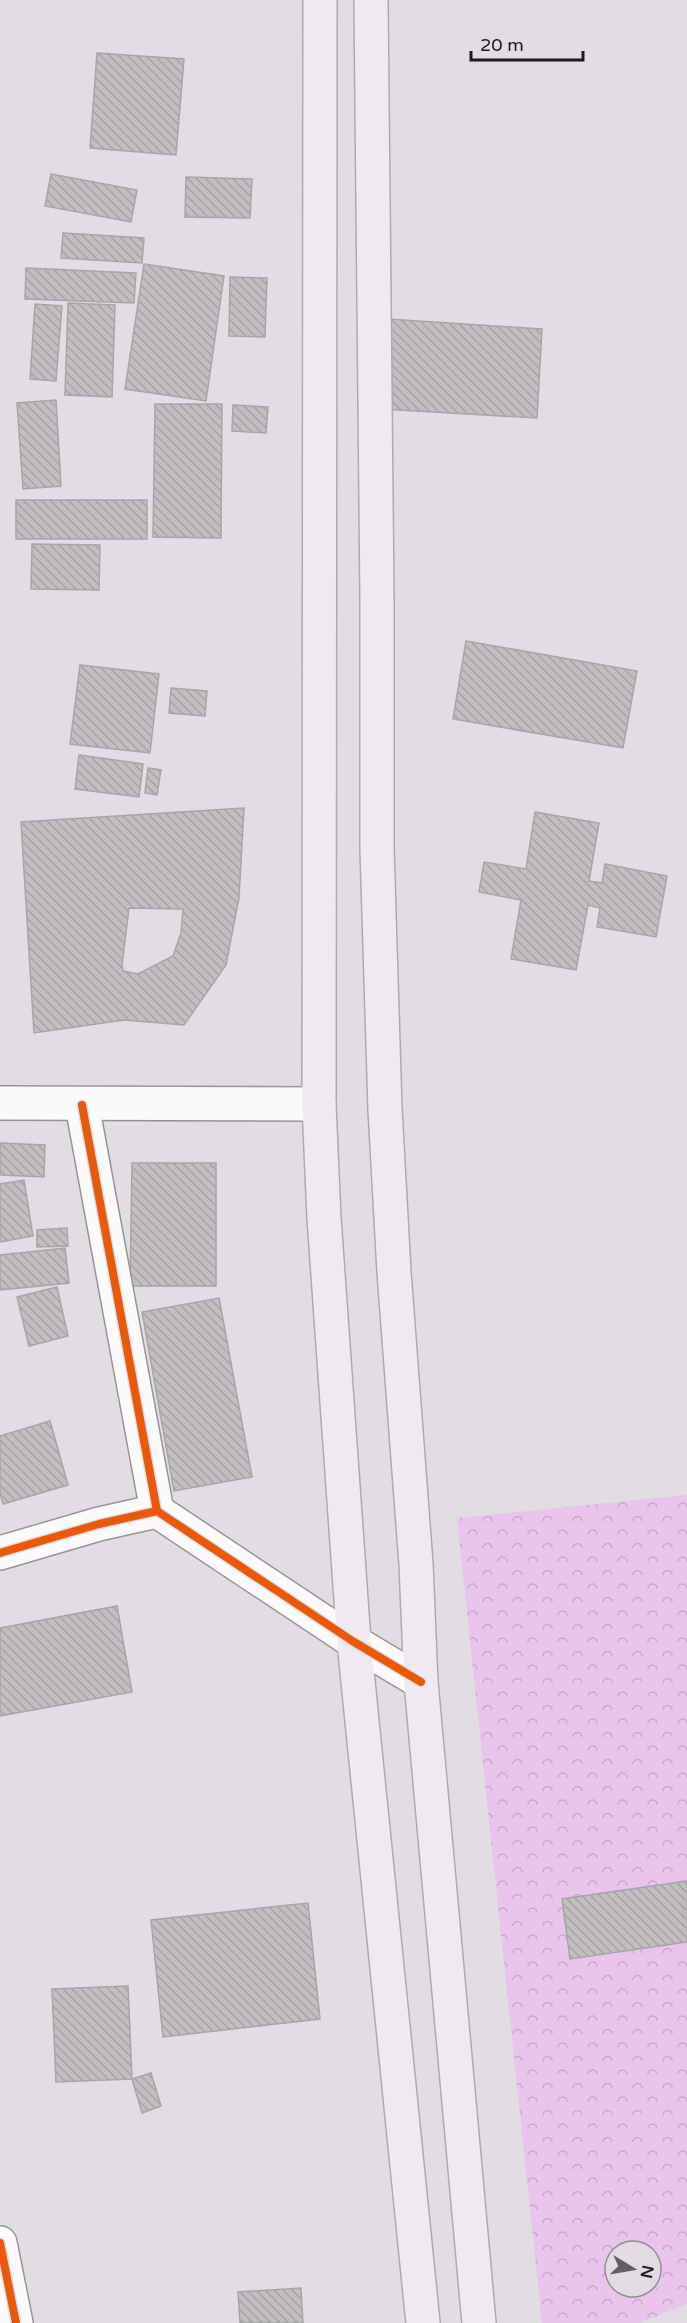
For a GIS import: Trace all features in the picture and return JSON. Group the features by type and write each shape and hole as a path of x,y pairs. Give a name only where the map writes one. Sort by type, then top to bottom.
{"main road":[{"path":"320,0 319,1104 324,1218 347,1510 354,1642 423,2323"},
{"path":"371,0 377,848 386,1120 416,1564 421,1682 479,2323"}],"street":[{"path":"0,1103 319,1104"},
{"path":"82,1105 157,1511 354,1642 421,1682"},
{"path":"0,1553 99,1524 157,1511"},
{"path":"0,2243 16,2323"}],"green space":[{"path":"687,1495 687,2304 640,2323 542,2323 457,1518"}],"building":[{"path":"97,53 184,59 176,155 90,148"},
{"path":"51,174 137,190 131,222 45,206"},
{"path":"186,177 252,179 250,218 185,217"},
{"path":"63,233 144,238 142,263 61,258"},
{"path":"144,264 224,276 206,401 125,389"},
{"path":"26,268 136,273 134,303 25,299"},
{"path":"230,277 267,278 265,337 229,336"},
{"path":"68,303 115,305 112,397 65,395"},
{"path":"35,304 62,306 56,381 30,379"},
{"path":"388,319 542,329 537,418 382,409"},
{"path":"56,400 61,486 23,489 17,403"},
{"path":"155,404 222,404 221,538 153,537"},
{"path":"233,405 268,407 266,433 232,431"},
{"path":"16,500 147,500 147,539 16,539"},
{"path":"32,544 100,545 99,590 31,589"},
{"path":"466,641 637,671 623,748 453,719"},
{"path":"80,665 159,674 150,753 70,744"},
{"path":"171,688 207,691 205,716 169,713"},
{"path":"79,755 143,764 139,797 75,789"},
{"path":"148,768 161,770 157,795 145,793"},
{"path":"244,808 239,898 226,965 184,1025 124,1020 34,1033 21,822","holes":["129,908 183,909 181,933 173,956 138,974 123,971"]},
{"path":"535,812 599,823 589,881 602,883 605,864 667,876 656,937 597,927 600,908 588,905 576,970 511,959 521,900 479,892 484,862 526,869"},
{"path":"0,1143 45,1145 44,1177 0,1175"},
{"path":"132,1163 216,1163 216,1286 130,1286"},
{"path":"24,1180 33,1236 0,1242 0,1184"},
{"path":"67,1228 68,1246 37,1247 37,1230"},
{"path":"65,1248 69,1283 0,1290 0,1255"},
{"path":"57,1287 68,1336 29,1346 17,1297"},
{"path":"219,1298 252,1477 174,1491 142,1312"},
{"path":"50,1421 68,1485 3,1504 0,1493 0,1436"},
{"path":"117,1606 132,1692 0,1716 0,1628"},
{"path":"687,1881 687,1942 570,1959 562,1899"},
{"path":"308,1903 320,2019 163,2037 151,1920"},
{"path":"128,1986 132,2079 56,2082 52,1989"},
{"path":"151,2073 161,2106 142,2113 132,2079"},
{"path":"301,2288 303,2323 240,2323 238,2292"}],"cycle path":[{"path":"82,1105 157,1511"},
{"path":"0,1553 99,1524 157,1511 354,1642 421,1682"},
{"path":"0,2243 16,2323"}]}
